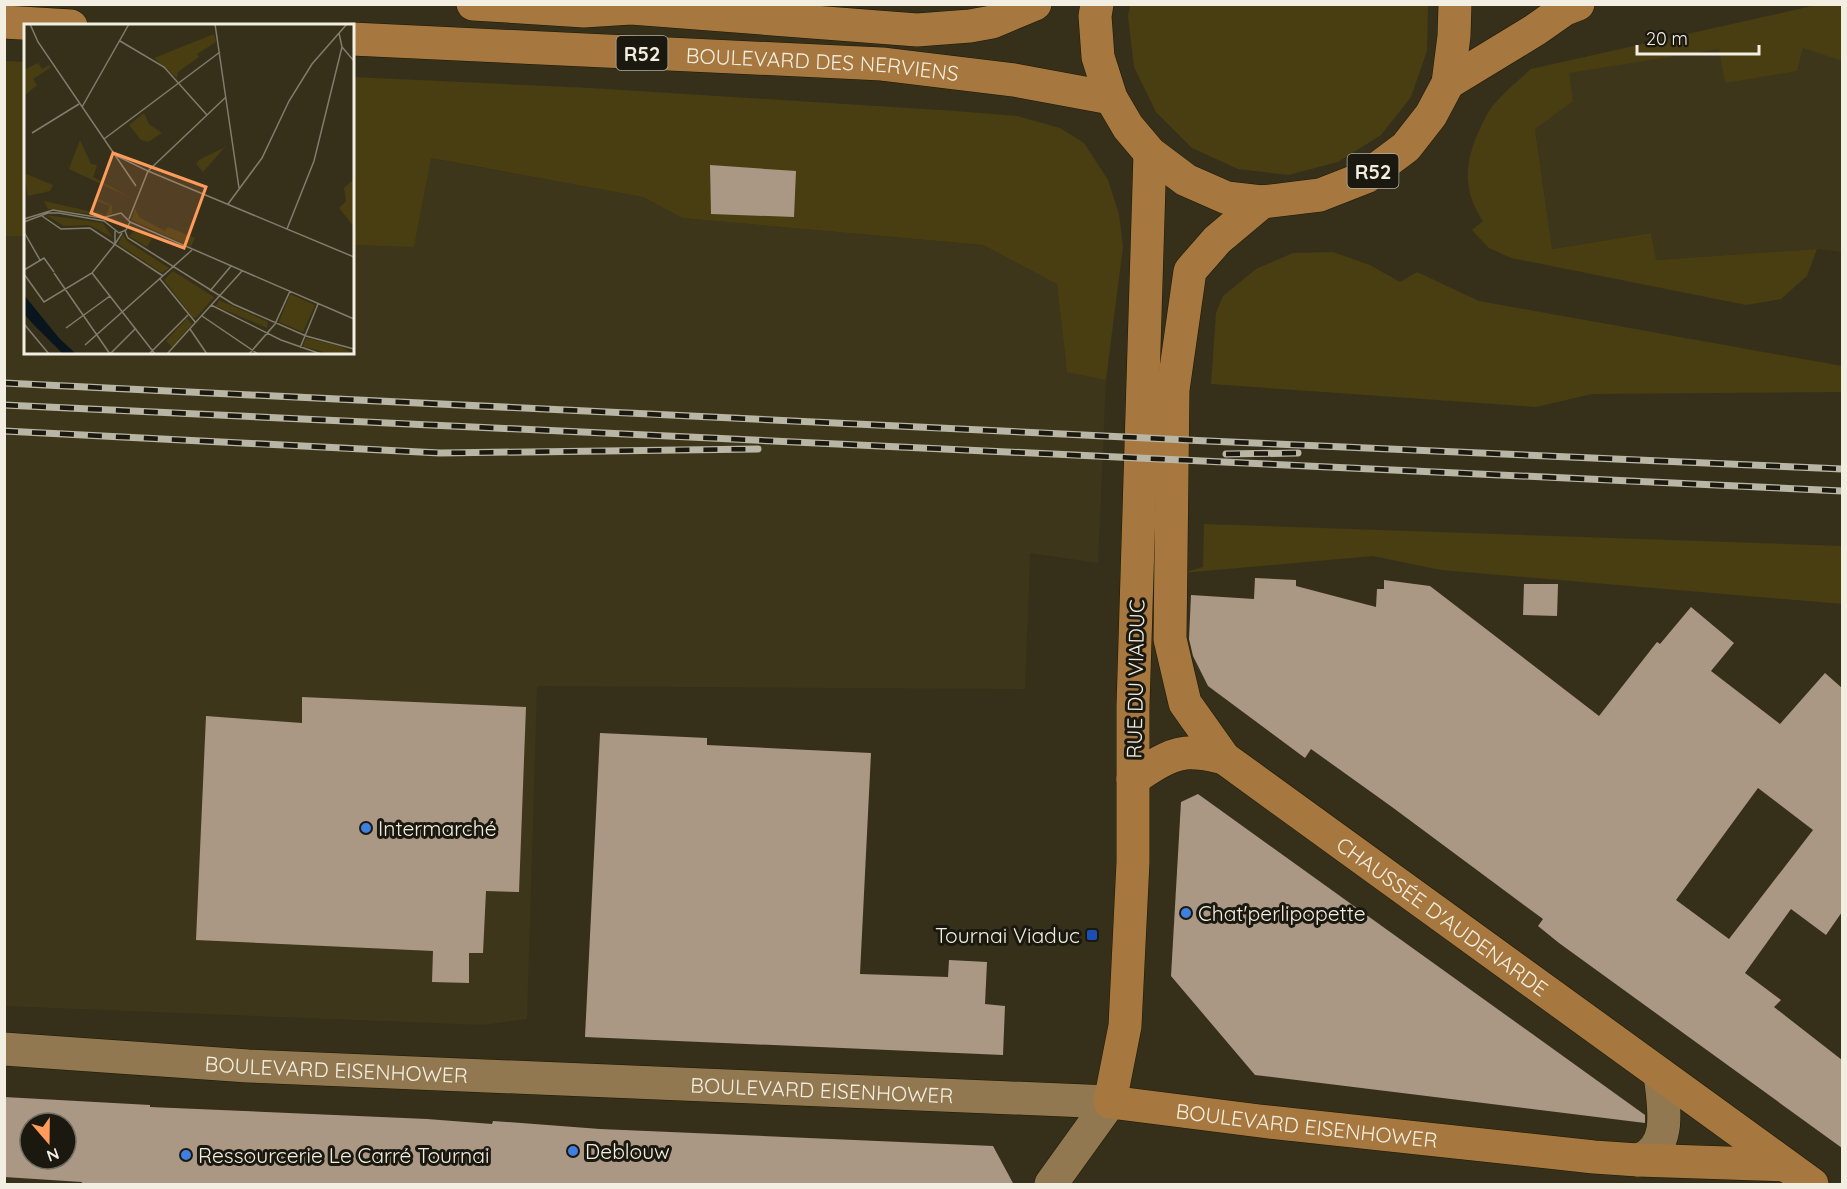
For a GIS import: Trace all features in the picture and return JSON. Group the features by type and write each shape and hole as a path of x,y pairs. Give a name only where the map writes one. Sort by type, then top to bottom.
{"main road":[{"name":"BOULEVARD DES NERVIENS","path":"473,4 584,11 631,8 917,30 992,22 1035,4"},
{"name":"R52","path":"1096,4 1098,57 1111,98 1128,127 1150,153 1186,180 1227,198 1262,202 1320,195 1366,177 1406,147 1431,115 1448,83 1454,36 1455,4"},
{"path":"1448,83 1565,9 1578,4"},
{"path":"4,22 38,24"},
{"name":"BOULEVARD DES NERVIENS","path":"354,39 882,64 1014,80 1111,98"},
{"name":"RUE DU VIADUC","path":"1110,1102 1125,1026 1133,862 1133,706 1150,153"},
{"name":"RUE DU VIADUC","path":"1224,758 1185,703 1170,639 1173,390 1190,271 1217,240 1262,202"},
{"path":"1133,779 1162,760 1184,754 1193,752 1224,758"},
{"name":"CHAUSSÉE D'AUDENARDE","path":"1224,758 1812,1185"},
{"name":"BOULEVARD EISENHOWER","path":"1110,1102 1272,1122 1638,1160"},
{"path":"1638,1160 1784,1165"}],"street":[{"name":"BOULEVARD EISENHOWER","path":"4,1049 249,1066 1110,1102"},
{"path":"1638,1160 1649,1157 1660,1141 1665,1122 1660,1074"},
{"name":"RUE DU VIADUC","path":"1051,1185 1110,1102"}],"shaded area":[{"path":"1821,4 1842,5 1842,61 1803,48 1797,71 1725,83 1719,49 1569,73 1573,101 1535,129 1552,249 1651,233 1656,260 1817,249 1807,276 1781,299 1746,305 1511,258 1489,248 1472,230 1483,221 1476,210 1469,189 1468,167 1473,145 1491,108 1531,69"},
{"path":"1130,5 1428,5 1427,51 1411,97 1381,135 1338,162 1288,175 1238,169 1192,148 1156,112 1134,67 1128,16"},
{"path":"1821,5 1842,5 1842,252 1817,249 1655,260 1651,233 1552,249 1535,129 1531,69"},
{"path":"5,61 24,62 24,236 5,236"},
{"path":"354,77 591,88 1017,116 1060,128 1084,143 1108,180 1119,214 1123,247 1106,380 1067,372 1057,284 983,245 682,218 643,197 431,158 414,247 354,245"},
{"path":"430,158 643,197 682,218 983,245 1057,284 1067,371 1106,380 1098,563 1030,553 1025,689 537,686 527,1019 483,1025 5,1006 4,236 24,236 24,354 354,354 354,245 414,247"},
{"path":"1333,252 1370,265 1400,282 1417,272 1479,301 1842,366 1842,392 1592,394 1536,407 1211,384 1216,313 1223,296 1256,269 1293,253"},
{"path":"1204,524 1842,546 1842,604 1441,570 1373,556 1182,573 1203,567"}],"building":[{"path":"710,165 796,171 794,217 711,214"},
{"path":"1255,578 1296,580 1296,586 1376,607 1377,589 1384,589 1384,580 1430,586 1599,716 1657,642 1660,644 1691,607 1734,643 1711,671 1780,724 1825,673 1842,688 1842,912 1826,935 1791,909 1745,973 1781,1000 1774,1007 1842,1060 1842,1148 1559,943 1538,926 1543,919 1392,807 1311,749 1305,758 1208,686 1193,656 1189,639 1191,595 1254,599","holes":["1758,788 1813,830 1729,939 1676,900"]},
{"path":"1524,584 1558,584 1557,616 1523,615"},
{"path":"302,697 526,707 519,892 486,891 483,953 469,953 469,983 432,982 433,951 196,940 206,716 302,723"},
{"path":"600,733 707,738 707,745 871,753 860,974 948,977 949,960 987,962 985,1004 1005,1006 1003,1055 585,1037"},
{"path":"1198,794 1645,1115 1645,1123 1255,1075 1171,976 1181,802"},
{"path":"4,1097 150,1105 150,1107 492,1124 493,1121 600,1129 993,1146 1014,1185 81,1185 82,1182 4,1177"}],"railway":[{"path":"4,383 1842,469"},
{"path":"4,405 1842,491"},
{"path":"4,431 440,453 758,449"},
{"path":"1226,454 1298,453"}],"place":[{"name":"Intermarché","path":"366,828"},
{"name":"Chat'perlipopette","path":"1186,913"},
{"name":"Tournai Viaduc","path":"1092,935"},
{"name":"Deblouw","path":"573,1151"},
{"name":"Ressourcerie Le Carré Tournai","path":"186,1155"}]}
